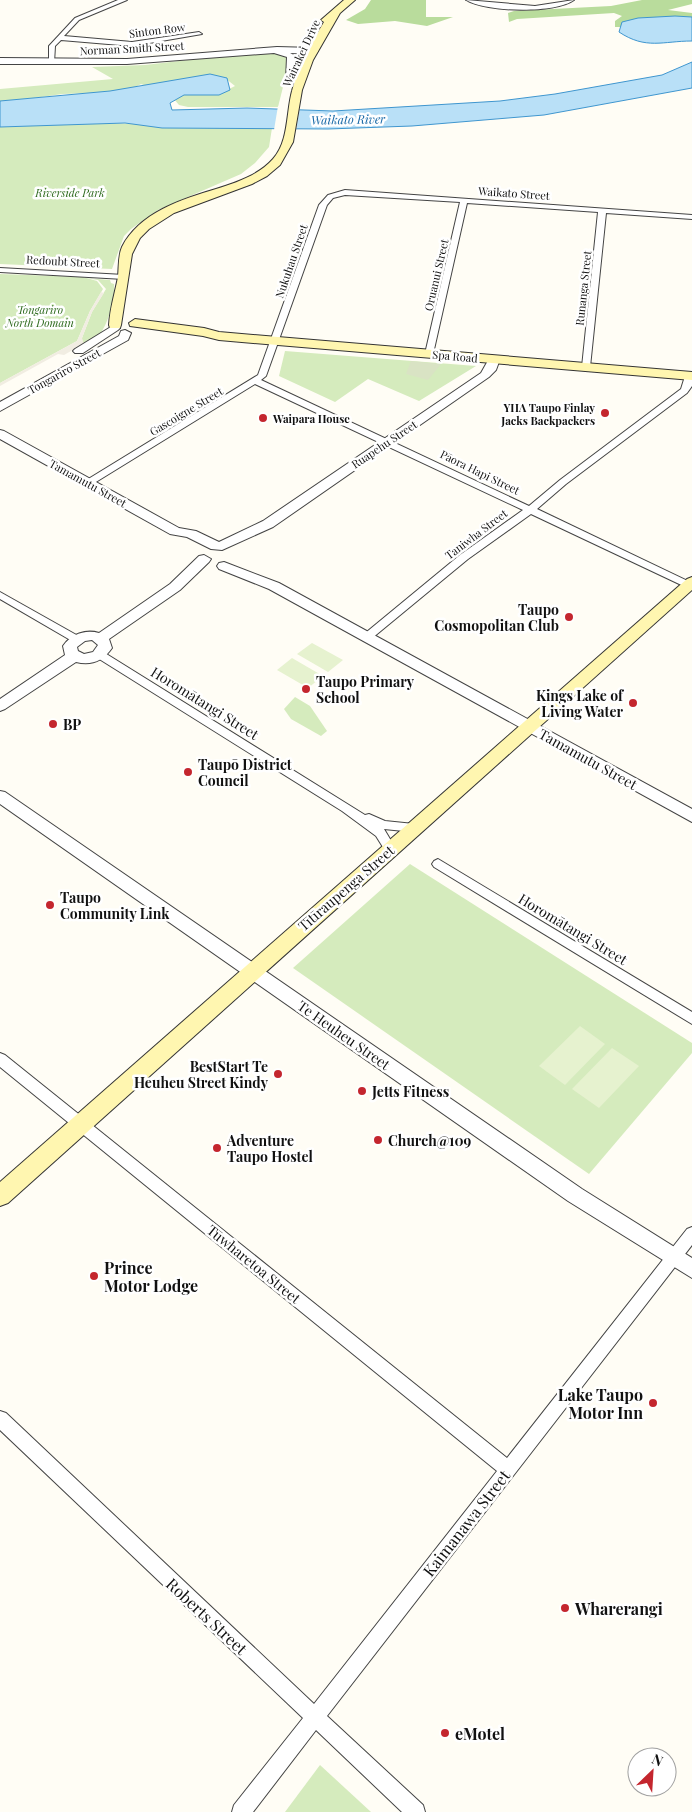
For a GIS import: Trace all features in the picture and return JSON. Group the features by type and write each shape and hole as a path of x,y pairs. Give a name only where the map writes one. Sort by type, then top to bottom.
{"main road":[{"name":"Wairakei Drive","path":"289,106 290,80 336,12 350,0"},
{"name":"Wairakei Drive","path":"289,106 309,50"},
{"path":"127,322 124,276 128,247 140,232 160,216 251,180 273,165 285,150 285,130 289,106"},
{"path":"124,276 118,301 127,322"},
{"name":"Spa Road","path":"127,322 204,337 219,336 691,376"},
{"name":"Tītīraupenga Street","path":"0,1196 390,849 691,585"}],"street":[{"path":"51,63 51,49 82,15 124,0"},
{"path":"469,0 502,6 530,7 559,6 571,0"},
{"name":"Sinton Row","path":"59,38 132,44 199,34"},
{"name":"Norman Smith Street","path":"265,49 292,56 290,80"},
{"name":"Norman Smith Street","path":"0,60 51,63 168,59 265,49 309,50"},
{"name":"Waikato Street","path":"335,194 361,193 692,217"},
{"name":"Nukuhau Street","path":"276,341 323,205 328,198 335,194"},
{"name":"Oruanui Street","path":"429,354 464,201"},
{"name":"Runanga Street","path":"586,367 602,210"},
{"name":"Redoubt Street","path":"0,270 124,276"},
{"name":"Tongariro Street","path":"0,394 127,322"},
{"name":"Tongariro Street","path":"0,406 124,338 127,322"},
{"name":"Gascoigne Street","path":"88,483 262,376 276,341"},
{"name":"Ruapehu Street","path":"101,638 175,587 211,551 268,524 485,375 490,370 494,359"},
{"name":"Taniwha Street","path":"367,637 464,557 530,510 563,482 684,390 691,376"},
{"name":"Pāora Hapi Street","path":"255,381 691,585"},
{"name":"Tamamutu Street","path":"0,434 175,531 183,540 211,551"},
{"name":"Ruapehu Street","path":"175,587 191,581 230,560 257,537 268,524"},
{"path":"230,548 230,560 208,564 211,551 230,548"},
{"name":"Tamamutu Street","path":"230,560 692,816"},
{"path":"0,595 76,640"},
{"path":"86,635 101,638 105,645 100,654 90,659 78,658 71,653 70,646 76,640 86,635"},
{"name":"Horomātangi Street","path":"100,654 346,808 380,833 390,849"},
{"path":"0,706 74,656"},
{"name":"Te Heuheu Street","path":"0,796 251,972 575,1195 692,1269"},
{"name":"Horomātangi Street","path":"346,808 383,825 414,828"},
{"name":"Horomātangi Street","path":"438,864 692,1020"},
{"name":"Tūwharetoa Street","path":"0,1058 508,1469"},
{"name":"Kaimanawa Street","path":"241,1812 663,1268 675,1258 692,1234"},
{"name":"Roberts Street","path":"0,1419 416,1812"}],"green space":[{"path":"371,0 426,0 426,17 453,17 427,26 395,21 358,24 346,20 365,9"},
{"path":"642,0 692,0 692,4 668,10 692,13 692,20 615,27 615,21 622,16 614,13 517,19 509,22 508,13 514,11 611,6"},
{"path":"256,52 281,53 288,57 286,75 278,107 188,107 179,105 174,99 189,92 227,90 235,86 225,78 153,88 141,84 126,92 62,94 0,103 0,89 113,79 92,67 145,65"},
{"name":"Riverside Park","path":"106,123 272,128 269,147 255,163 241,174 158,210 131,229 124,236 112,269 0,264 0,127"},
{"name":"Tongariro North Domain","path":"0,274 83,277 97,281 103,289 90,311 77,341 0,383"},
{"path":"86,278 110,280 114,284 114,296 111,310 100,334 84,346 81,343 82,338 92,312 106,289 98,280"},
{"path":"285,351 476,366 419,401 368,379 335,402 279,376"},
{"path":"411,361 441,364 428,380 406,374"},
{"path":"312,643 343,660 328,672 297,654"},
{"path":"292,658 323,676 308,688 277,670"},
{"path":"295,697 310,706 327,731 321,736 291,719 284,709"},
{"path":"410,864 692,1043 692,1053 589,1174 293,968"},
{"path":"580,1026 605,1044 565,1085 539,1066"},
{"path":"612,1048 639,1066 599,1108 572,1089"},
{"path":"320,1765 371,1812 285,1812"}],"shaded area":[{"path":"101,292 104,293 92,312 82,338 84,344 80,349 78,347 64,355 58,354 0,386 0,383 77,341 90,311"}],"water":[{"path":"692,17 692,41 646,43 629,38 619,32 622,22 638,18"},
{"name":"Waikato River","path":"692,62 692,88 544,115 412,126 328,129 162,128 125,123 0,127 0,101 110,91 210,74 227,78 230,90 219,95 184,95 170,103 172,110 247,108 333,111 500,101 555,94 662,75"}],"pier":[{"path":"278,106 300,107 296,130 274,130"}],"place":[{"name":"YHA Taupo Finlay Jacks Backpackers","path":"605,413"},
{"name":"Waipara House","path":"263,418"},
{"name":"Taupo Cosmopolitan Club","path":"569,617"},
{"name":"Taupo Primary School","path":"306,689"},
{"name":"Kings Lake of Living Water","path":"633,703"},
{"name":"BP","path":"53,724"},
{"name":"Taupō District Council","path":"188,772"},
{"name":"Taupo Community Link","path":"50,905"},
{"name":"BestStart Te Heuheu Street Kindy","path":"278,1074"},
{"name":"Jetts Fitness","path":"362,1091"},
{"name":"Church@109","path":"378,1140"},
{"name":"Adventure Taupo Hostel","path":"217,1148"},
{"name":"Prince Motor Lodge","path":"94,1276"},
{"name":"Lake Taupo Motor Inn","path":"653,1403"},
{"name":"Wharerangi","path":"565,1608"},
{"name":"eMotel","path":"445,1733"}]}
